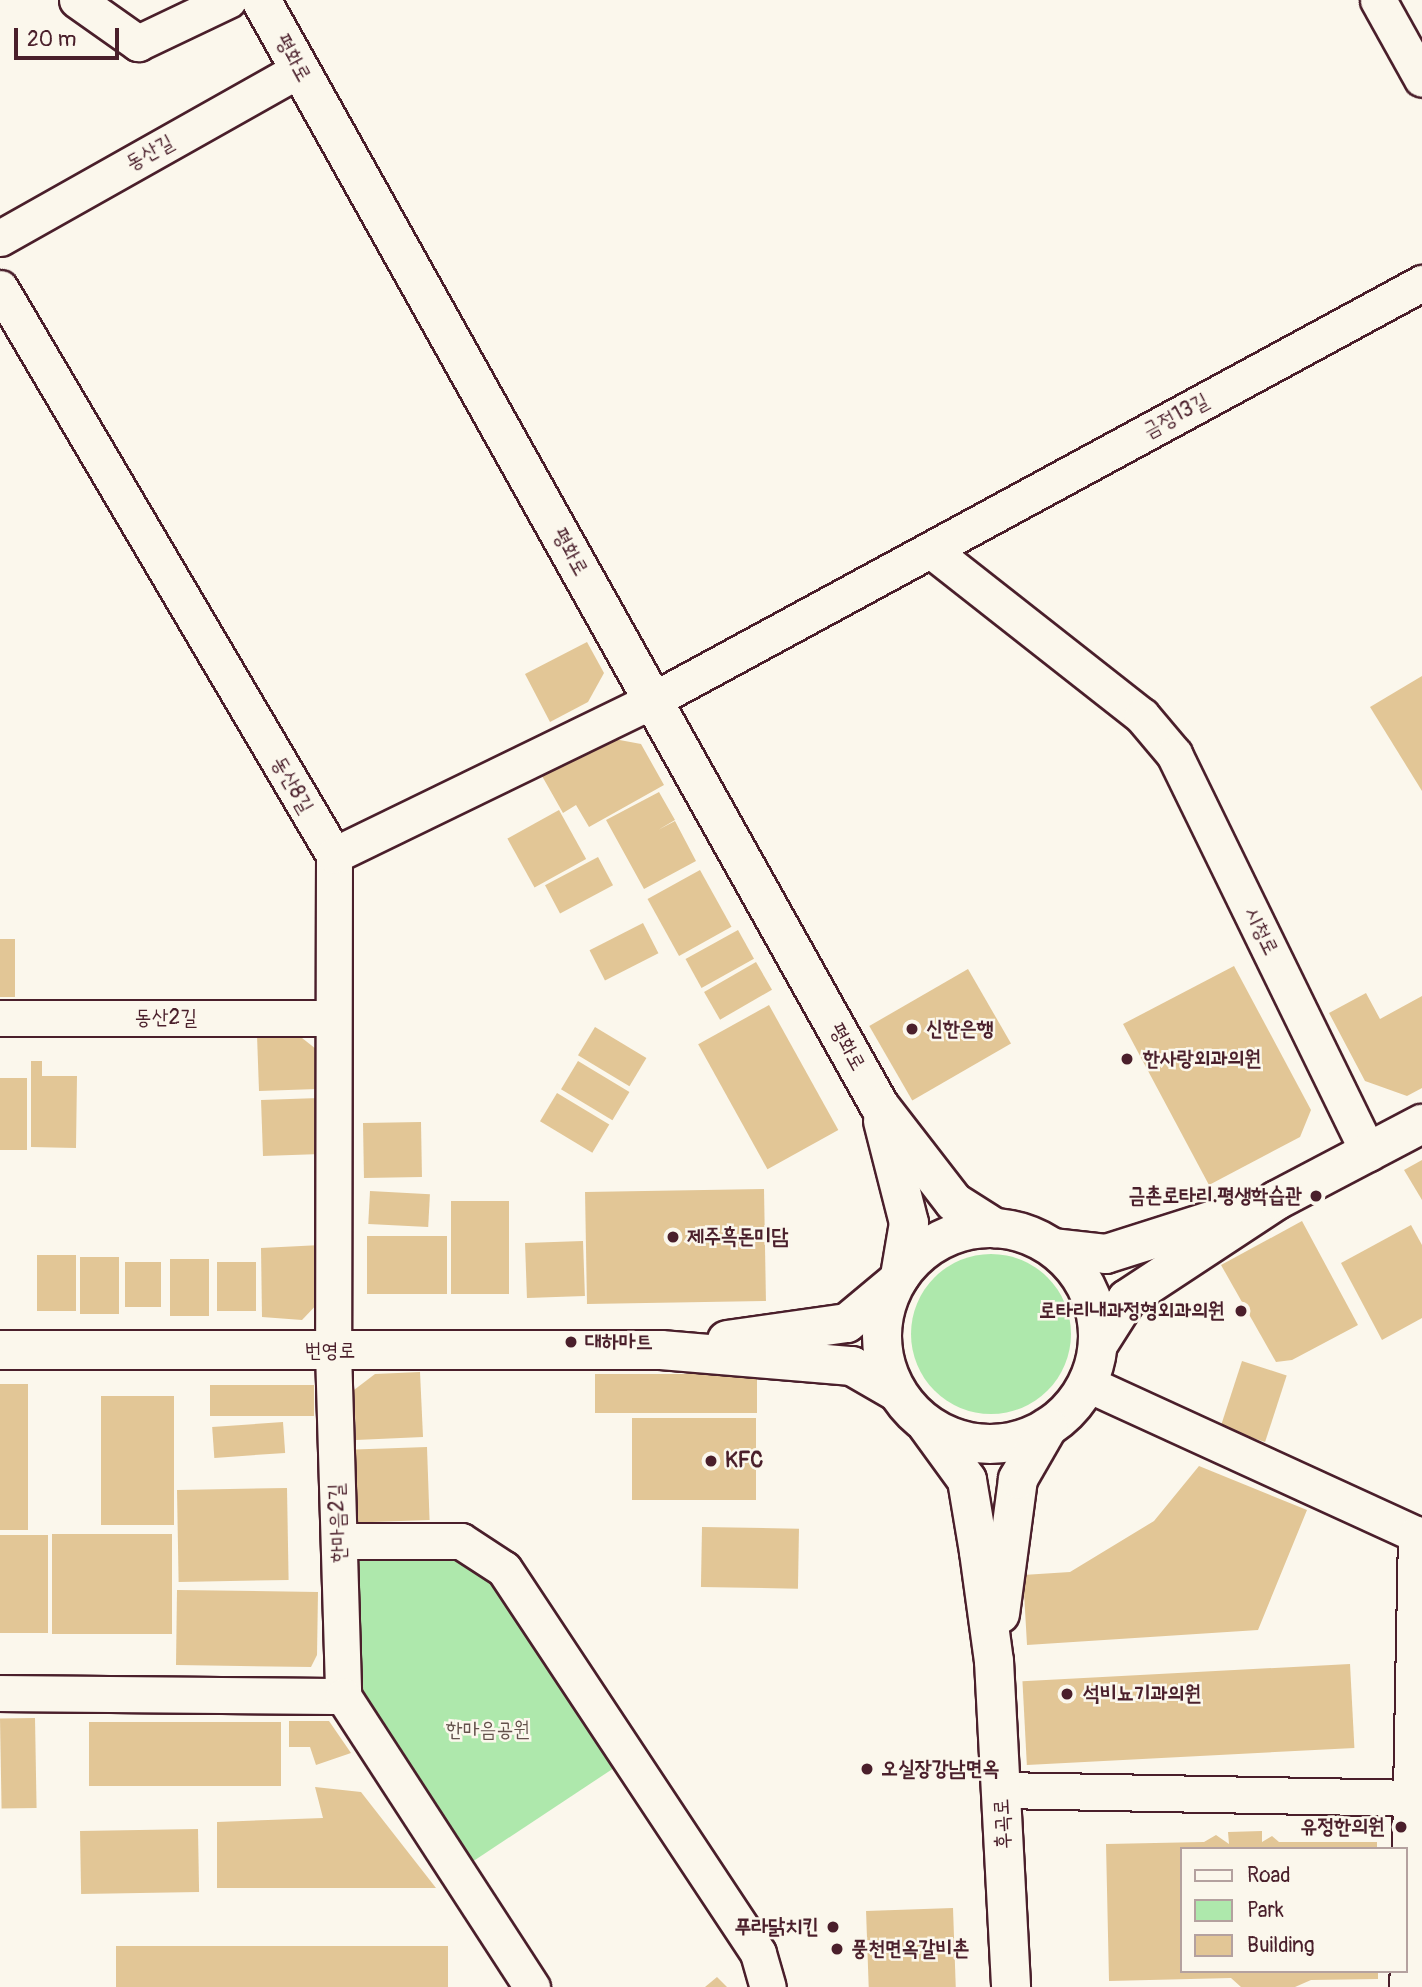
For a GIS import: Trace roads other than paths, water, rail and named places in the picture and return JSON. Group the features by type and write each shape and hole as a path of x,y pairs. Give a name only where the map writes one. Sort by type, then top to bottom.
{"street":[{"path":"77,0 138,43 228,0"},
{"name":"평화로","path":"261,0 880,1105"},
{"path":"1378,0 1422,79"},
{"name":"동산길","path":"0,238 300,69"},
{"name":"금정13길","path":"334,855 653,699 1422,283"},
{"name":"동산8길","path":"0,288 334,855"},
{"name":"시청로","path":"931,550 1142,716 1174,754 1369,1153"},
{"path":"333,1351 331,1018 334,855"},
{"name":"동산2길","path":"0,1018 331,1018"},
{"path":"880,1105 954,1202 995,1228"},
{"path":"880,1105 909,1223 897,1280 886,1304 882,1349 897,1392"},
{"path":"927,1424 956,1439 987,1444 1019,1440 1048,1427 1071,1408 1088,1384 1099,1343 1127,1298 1277,1200 1422,1124"},
{"path":"661,1350 847,1322 897,1280 918,1255 941,1239 967,1230 995,1228 1026,1233 1054,1248 1106,1254 1277,1200"},
{"path":"1054,1248 1088,1289 1097,1315 1099,1343"},
{"name":"번영로","path":"0,1350 661,1350"},
{"path":"661,1350 852,1366 897,1392 927,1424 967,1480 994,1661"},
{"name":"한마음2길","path":"333,1351 344,1696"},
{"path":"1088,1384 1419,1532 1416,1798 1408,1987"},
{"path":"994,1661 1018,1479 1048,1427"},
{"path":"339,1541 461,1541 505,1569 758,1953 768,1987"},
{"name":"후곡로","path":"994,1661 1011,1987"},
{"path":"0,1693 344,1696 532,1987"},
{"path":"1001,1790 1416,1798"}],"place":[{"name":"신한은행","path":"912,1029"},
{"name":"한사랑외과의원","path":"1127,1059"},
{"name":"금촌로타리.평생학습관","path":"1316,1196"},
{"name":"제주흑돈미담","path":"673,1237"},
{"name":"로타리내과정형외과의원","path":"1241,1311"},
{"name":"대하마트","path":"571,1342"},
{"name":"KFC","path":"711,1461"},
{"name":"석비뇨기과의원","path":"1067,1694"},
{"name":"오실장강남면옥","path":"867,1769"},
{"name":"유정한의원","path":"1401,1827"},
{"name":"푸라닭치킨","path":"833,1927"},
{"name":"풍천면옥갈비촌","path":"837,1949"}],"park label":[{"name":"한마음공원","path":"488,1730"}]}
